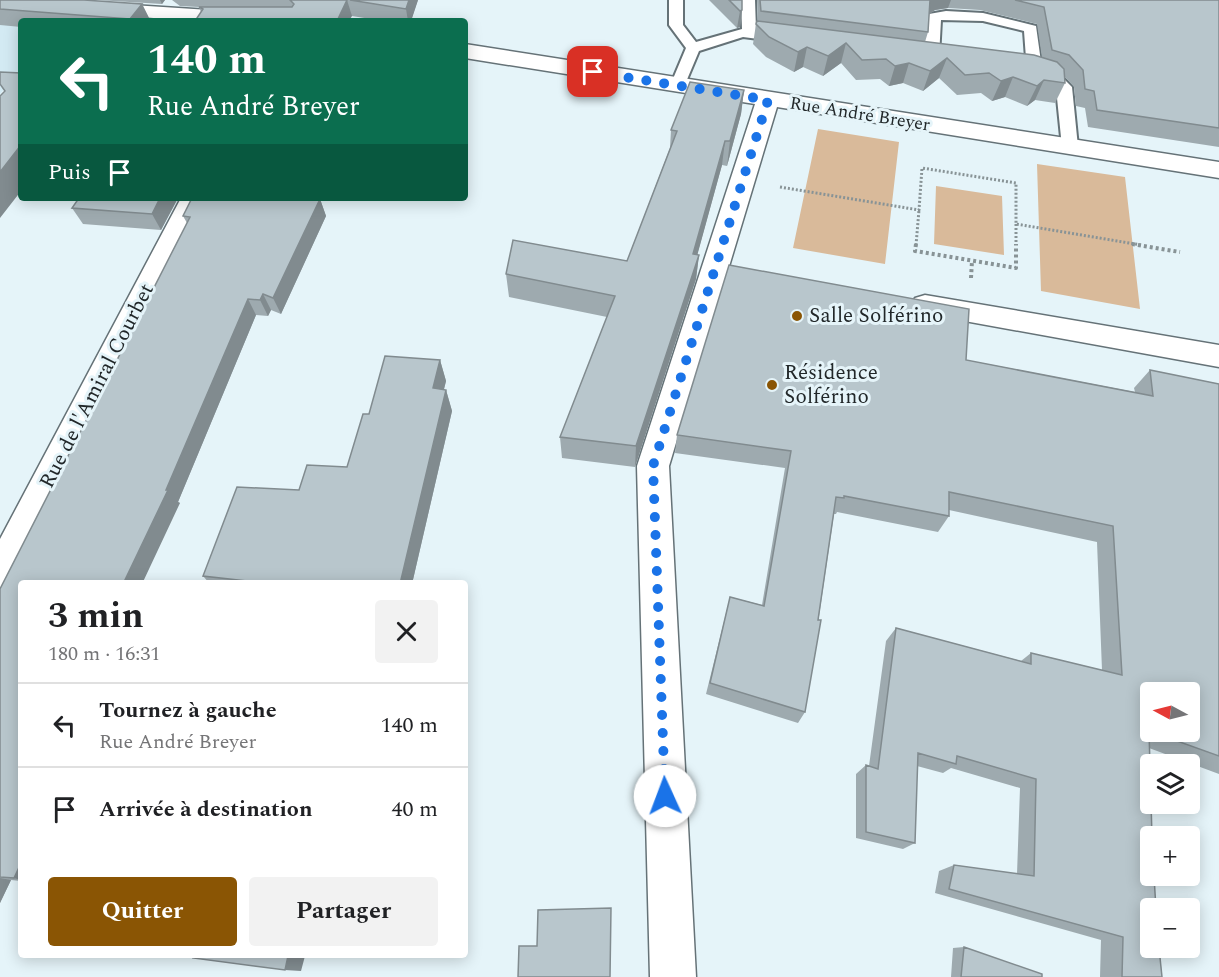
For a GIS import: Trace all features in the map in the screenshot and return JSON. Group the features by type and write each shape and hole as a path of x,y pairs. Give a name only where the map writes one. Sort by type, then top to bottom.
{"street":[{"path":"283,18 290,0"},
{"path":"81,7 239,18"},
{"name":"Rue André Breyer","path":"468,51 1219,170"},
{"path":"673,977 653,466 728,268 743,181 768,100"},
{"name":"Rue de l'Amiral Courbet","path":"0,574 192,201"},
{"path":"901,300 1219,356"}],"lane":[{"path":"676,0 676,25 693,48"},
{"path":"748,0 749,34"},
{"path":"930,57 934,17 947,14 1009,22 1031,29 1035,72"},
{"path":"693,48 742,33 794,39"},
{"path":"678,86 693,48"},
{"path":"1016,68 1054,77 1064,87 1070,147"}],"path":[{"path":"922,168 1016,183 1016,224 1016,268 915,251 922,168"},
{"path":"743,181 919,210"},
{"path":"1016,224 1180,252"}],"shaded area":[{"path":"0,15 18,20 18,73 0,94"},
{"path":"818,129 899,142 885,264 793,248"},
{"path":"1037,164 1125,177 1140,309 1041,291"},
{"path":"936,186 1002,196 1004,255 934,244"}],"building":[{"path":"0,0 84,0 142,4 131,18 0,9"},
{"path":"290,0 347,0 338,18 197,18 203,9 199,7 292,7 294,4"},
{"path":"350,0 409,0 406,9"},
{"path":"729,0 742,0 742,10 740,11"},
{"path":"760,0 930,0 928,32 761,11"},
{"path":"1015,0 1219,0 1219,128 1097,110 1094,91 1085,89 1083,70 1069,55 1052,50 1044,7"},
{"path":"757,21 1034,55 1057,62 1064,69 1065,83 1044,80 1037,86 1013,77 1001,81 989,73 965,75 947,58 930,71 909,63 895,66 886,59 862,60 846,43 828,56 807,47 798,52 769,37 756,24"},
{"path":"0,72 18,73 18,149 0,172 0,96 5,91 0,84"},
{"path":"690,82 744,90 730,141 725,141 693,254 699,255 636,446 560,437 615,296 506,274 513,240 627,261 677,131 671,130"},
{"path":"77,201 158,201 152,214 72,208"},
{"path":"190,201 319,201 273,298 263,294 260,300 248,299 166,490 168,490 125,580 18,580 18,869 14,878 0,877 0,589 190,217 183,216"},
{"path":"729,265 969,309 966,360 1153,396 1150,370 1219,384 1219,756 1180,742 1200,742 1200,682 1140,682 1140,742 1149,742 1150,754 1140,754 1140,814 1151,814 1152,826 1140,826 1140,886 1155,886 1155,898 1140,898 1140,958 1160,958 1162,977 1122,977 1123,937 949,889 954,865 1034,876 1036,779 957,756 956,764 918,753 915,843 866,832 866,765 878,769 896,628 1031,664 1031,653 1122,675 1113,526 949,492 949,516 844,496 844,498 836,497 818,620 821,620 805,712 710,683 730,597 764,606 791,451 677,435"},
{"path":"385,356 440,360 433,388 446,390 401,580 238,580 203,576 237,487 299,490 307,465 347,467 363,414 369,414"},
{"path":"611,908 610,977 518,977 519,946 537,946 538,910"},
{"path":"964,947 1042,974 1042,977 961,977"},
{"path":"193,958 288,958 285,970"}],"place":[{"name":"Salle Solférino","path":"797,316"},
{"name":"Résidence Solférino","path":"772,385"}],"route":[{"path":"593,72 768,100 653,466 665,796"}]}
